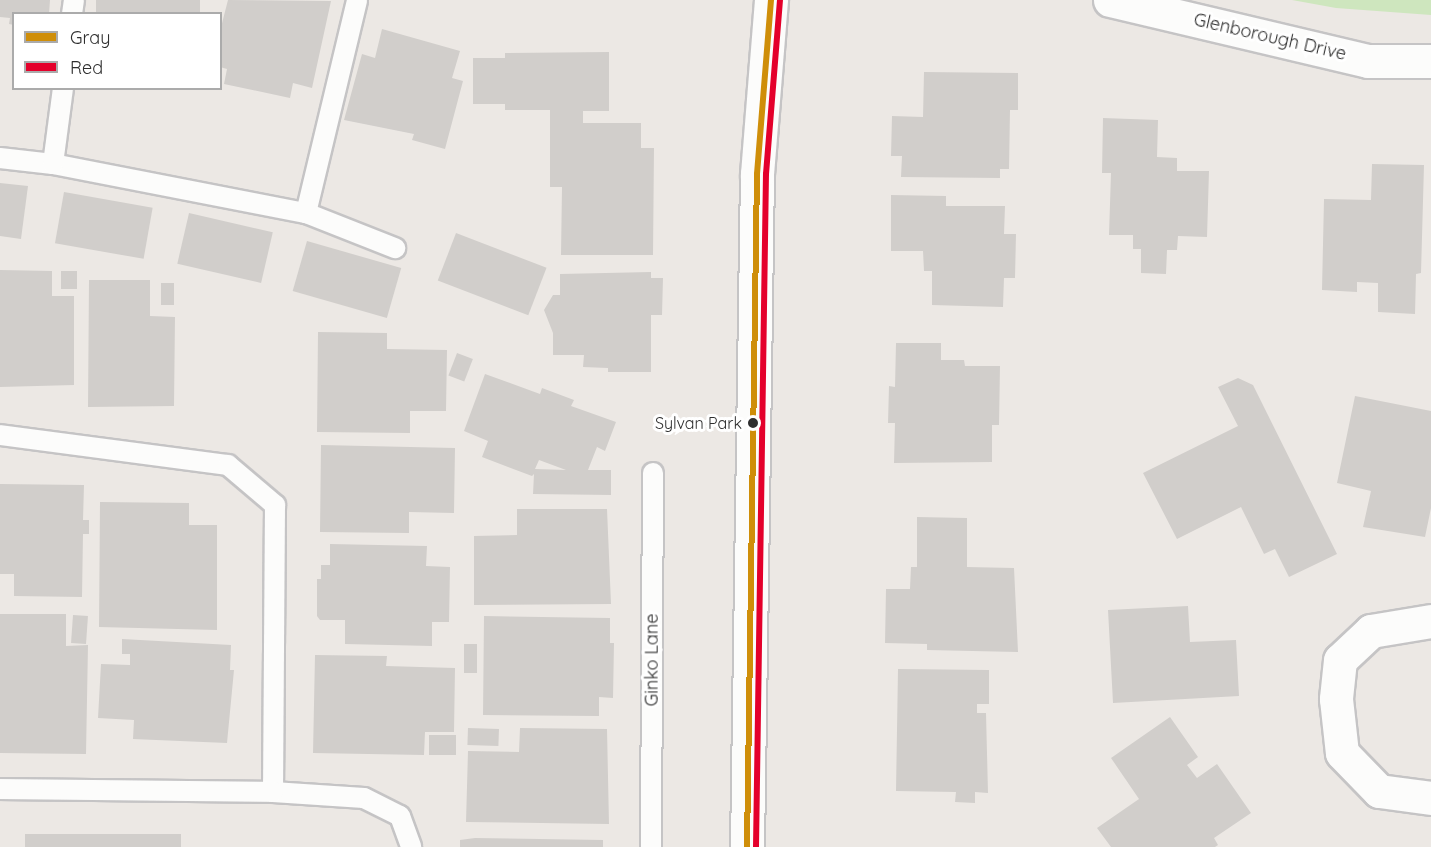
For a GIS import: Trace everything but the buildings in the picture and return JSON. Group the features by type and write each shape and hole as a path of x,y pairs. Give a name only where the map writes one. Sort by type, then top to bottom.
{"street":[{"path":"747,847 757,174 771,0"},
{"name":"Glenborough Drive","path":"1110,0 1368,61 1431,61"},
{"path":"1431,621 1371,631 1340,660 1336,699 1342,753 1364,776 1379,791 1431,798"}],"lane":[{"path":"306,213 357,0"},
{"path":"53,164 63,90"},
{"path":"0,158 53,164 306,213 395,248"},
{"path":"0,435 228,465 275,505 273,792"},
{"name":"Ginko Lane","path":"651,847 653,473"},
{"path":"0,789 273,792 364,798 400,816 411,847"}],"green space":[{"path":"1292,0 1431,0 1431,15 1336,8"}],"transit line":[{"name":"Gray","path":"747,847 757,174 771,0"},
{"name":"Red","path":"756,847 766,174 780,1"}],"place":[{"name":"Sylvan Park","path":"753,423"}]}
